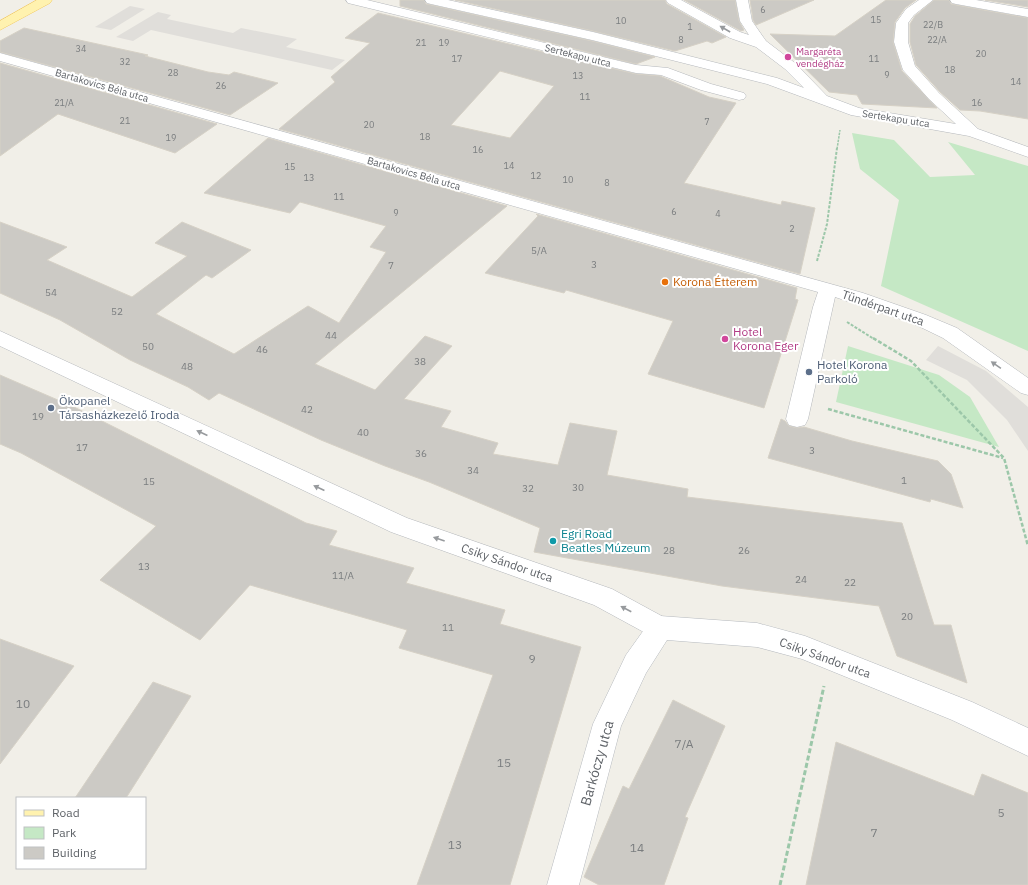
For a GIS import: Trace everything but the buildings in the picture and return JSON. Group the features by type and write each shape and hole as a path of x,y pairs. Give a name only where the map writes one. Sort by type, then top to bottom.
{"main road":[{"path":"0,26 46,0"}],"street":[{"name":"Sertekapu utca","path":"352,0 636,69 663,71 706,87 739,96 697,72 684,59"},
{"name":"Sertekapu utca","path":"431,0 594,36 772,81 856,112 973,132"},
{"path":"672,0 735,35 761,44 790,66 826,102"},
{"path":"742,0 746,21 761,44"},
{"path":"927,0 910,12 902,24 901,42 908,67 934,96 973,132 1028,152"},
{"path":"956,0 1028,13"},
{"name":"Bartakovics Béla utca","path":"0,57 821,294"},
{"path":"799,410 821,294"},
{"name":"Tündérpart utca","path":"821,294 856,297 905,314 950,333 1028,388"},
{"name":"Csiky Sándor utca","path":"0,338 399,526 602,597 660,628 757,635 806,648 962,711 1028,742"},
{"name":"Barkóczy utca","path":"563,885 607,724 636,664 660,628"}],"path":[{"path":"826,102 838,120 840,127 827,224 821,294 911,360 1004,458 1028,546"},
{"path":"799,410 1004,458"},
{"path":"780,885 830,658"}],"shaded area":[{"path":"130,6 145,9 111,30 95,27"},
{"path":"158,12 171,15 167,19 233,33 241,28 297,39 286,47 345,60 332,70 151,30 133,41 116,37"},
{"path":"938,346 986,371 1028,407 1028,451 1007,420 967,380 926,360"}],"green space":[{"path":"852,133 894,140 930,177 975,175 948,142 1028,166 1028,351 881,286 899,200 860,169"},
{"path":"848,346 939,375 970,397 999,447 836,402"}],"place":[{"name":"Margaréta vendégház","path":"788,57"},
{"name":"Korona Étterem","path":"665,282"},
{"name":"Hotel Korona Eger","path":"725,339"},
{"name":"Hotel Korona Parkoló","path":"809,372"},
{"name":"Ökopanel Társasházkezelő Iroda","path":"51,408"},
{"name":"Egri Road Beatles Múzeum","path":"553,541"}]}
